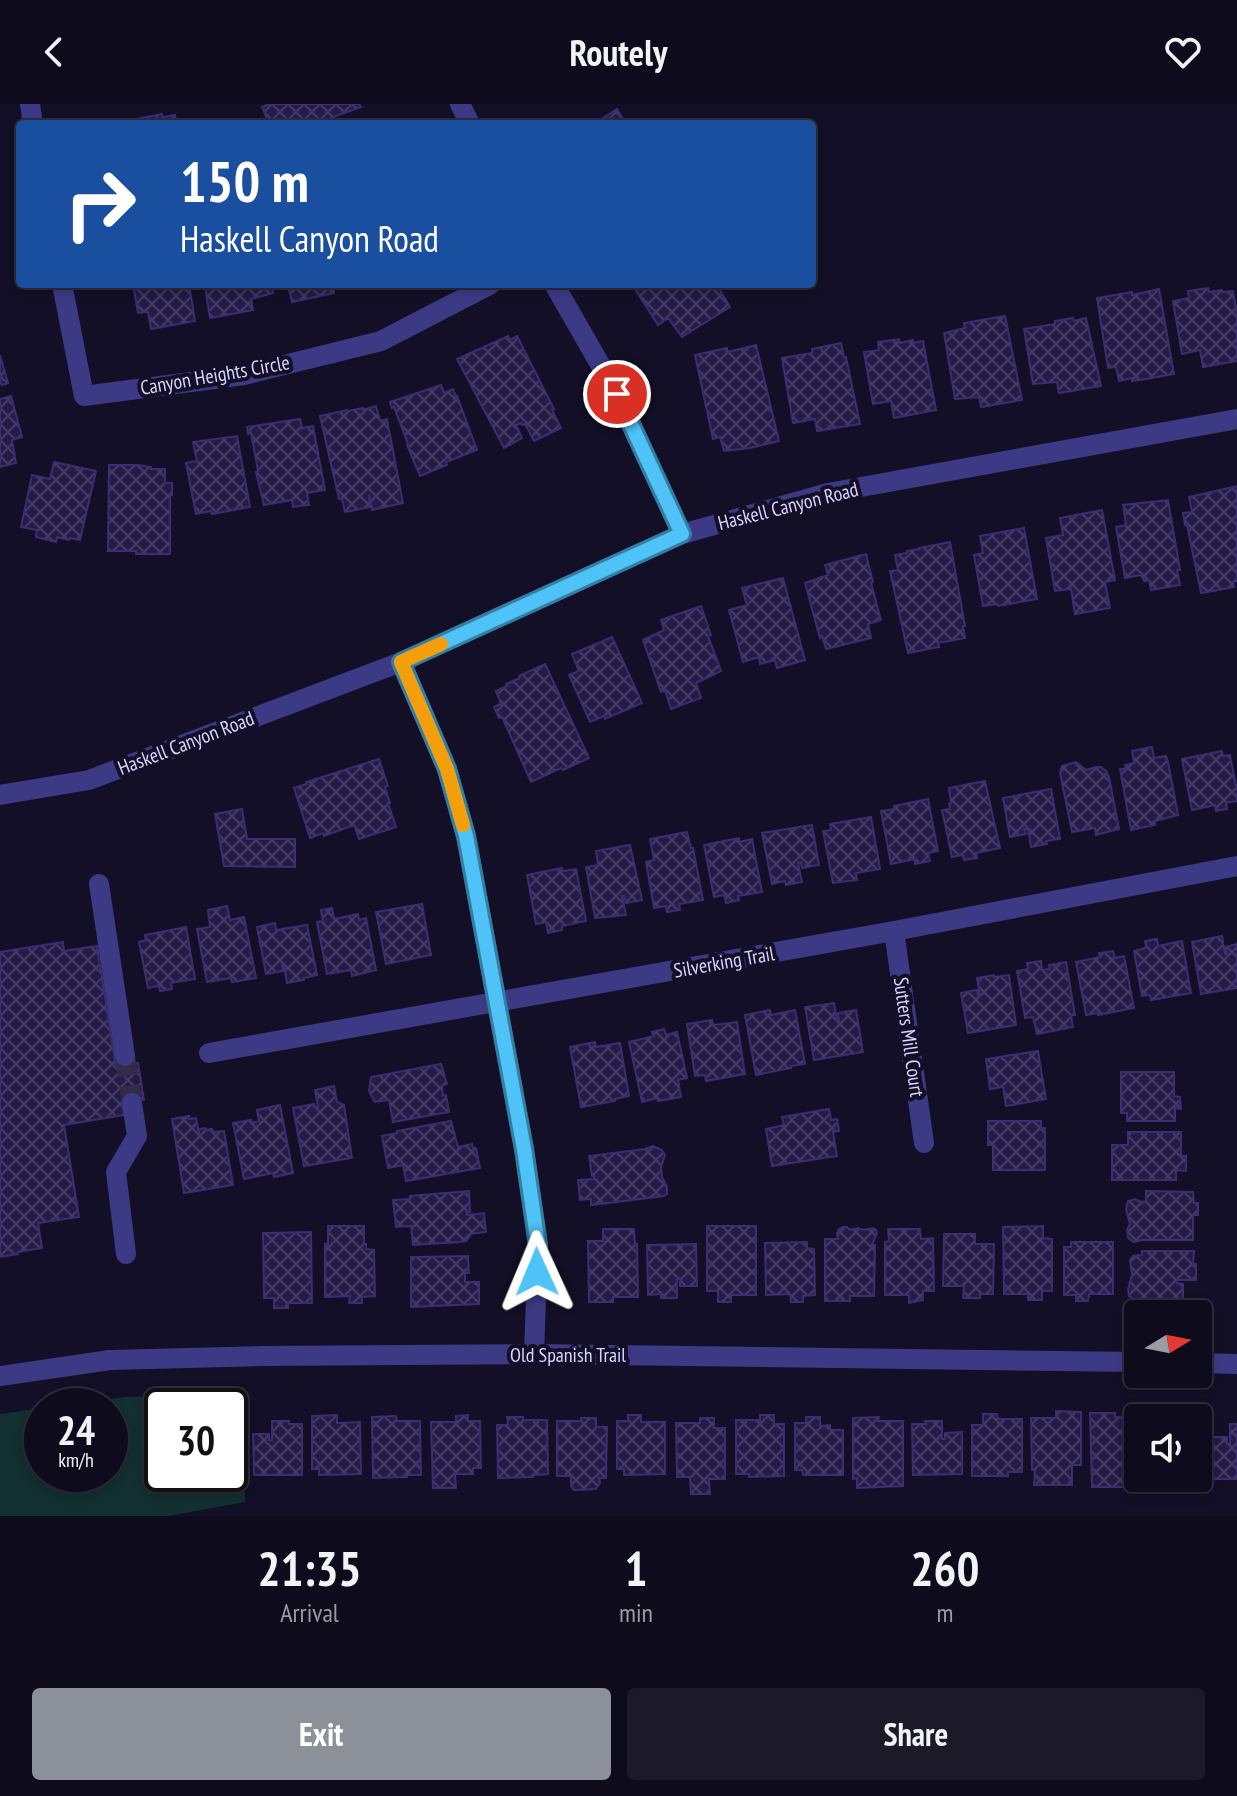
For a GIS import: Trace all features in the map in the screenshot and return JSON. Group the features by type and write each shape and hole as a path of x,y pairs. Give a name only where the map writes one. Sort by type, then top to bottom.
{"street":[{"name":"Canyon Heights Circle","path":"63,288 84,396 244,375 381,341 483,288"},
{"path":"556,288 617,394 682,534"},
{"name":"Haskell Canyon Road","path":"0,795 89,780 401,662 682,534 828,493 1237,419"},
{"path":"401,662 447,769 466,836 524,1149 538,1245 534,1354"},
{"name":"Silverking Trail","path":"209,1053 894,931 1237,866"},
{"path":"99,884 125,1056"},
{"name":"Sutters Mill Court","path":"894,931 924,1143"},
{"path":"126,1254 116,1172 137,1136 132,1103"},
{"name":"Old Spanish Trail","path":"0,1376 110,1360 263,1356 534,1354 1124,1362"},
{"path":"1212,1363 1237,1364"}],"green space":[{"path":"144,1396 144,1492 245,1492 245,1502 168,1516 0,1516 0,1414 24,1411 24,1492 128,1492 128,1397"}],"building":[{"path":"269,104 359,104 361,107 325,120 267,120 262,107"},
{"path":"617,109 624,120 600,120"},
{"path":"162,114 163,117 175,115 176,120 131,120"},
{"path":"134,288 190,288 195,321 151,329 148,312 138,313"},
{"path":"205,288 272,288 273,293 251,299 253,310 210,318"},
{"path":"289,288 333,288 334,293 292,302"},
{"path":"723,288 720,290 730,307 682,337 668,318 658,325 635,289"},
{"path":"1208,288 1209,292 1233,291 1237,314 1237,361 1203,367 1200,350 1182,354 1173,301 1189,298 1188,291"},
{"path":"1159,289 1174,374 1119,381 1116,367 1108,368 1097,298"},
{"path":"1005,316 1022,400 981,407 979,397 955,399 944,333 965,328 964,323"},
{"path":"1073,318 1074,321 1086,318 1101,386 1059,393 1057,382 1033,384 1024,329"},
{"path":"508,336 510,340 517,336 561,428 534,441 525,424 521,423 516,425 522,438 504,448 457,359"},
{"path":"899,339 900,343 923,341 936,410 894,418 891,401 873,404 864,352 879,350 878,342"},
{"path":"841,343 860,424 817,431 815,419 793,423 782,358 812,353 812,349"},
{"path":"756,345 779,441 724,451 720,437 713,439 695,355"},
{"path":"0,355 8,383 2,385 0,382"},
{"path":"441,385 444,393 453,389 457,396 477,450 420,476 390,402"},
{"path":"11,396 22,437 12,440 16,463 0,467 0,399"},
{"path":"376,406 380,421 387,419 403,503 372,510 369,495 370,507 345,512 342,499 339,499 320,416"},
{"path":"300,419 302,428 313,426 325,490 307,493 309,505 293,507 292,500 264,505 251,433 248,434 247,427"},
{"path":"237,436 250,507 196,514 186,463 197,461 193,442"},
{"path":"54,462 96,471 80,540 57,537 56,542 36,537 37,530 21,527 32,475 50,479"},
{"path":"109,465 165,469 165,483 172,483 170,554 108,551"},
{"path":"1237,486 1237,581 1233,582 1234,587 1201,593 1183,513 1192,512 1189,497"},
{"path":"1168,500 1180,585 1151,590 1149,580 1144,581 1141,575 1125,578 1116,527 1126,525 1123,505"},
{"path":"1102,510 1115,580 1105,582 1110,608 1075,614 1071,589 1055,591 1046,538 1063,535 1060,518"},
{"path":"1024,528 1037,599 983,606 974,555 983,553 980,536"},
{"path":"950,542 965,638 908,653 890,571 898,570 895,555"},
{"path":"866,554 881,620 868,624 871,638 826,649 805,583 828,575 825,565"},
{"path":"783,578 805,660 777,668 775,660 760,664 759,657 743,662 729,610 747,605 742,588"},
{"path":"701,606 721,671 696,683 701,698 671,709 665,690 661,692 643,640 664,630 661,620"},
{"path":"612,637 642,703 590,722 569,675 579,671 572,654"},
{"path":"545,664 589,758 531,782 502,717 499,718 494,707 501,704 496,691"},
{"path":"1152,747 1154,758 1166,756 1178,815 1155,821 1155,825 1131,830 1120,769 1134,763 1132,751"},
{"path":"1222,751 1223,756 1230,755 1237,801 1226,803 1227,809 1216,811 1215,805 1192,810 1182,759"},
{"path":"379,759 396,827 359,839 354,825 310,838 294,788"},
{"path":"1076,762 1086,770 1101,767 1106,771 1119,829 1096,835 1095,828 1072,832 1060,773 1062,766"},
{"path":"985,781 1000,848 976,853 977,858 964,860 963,855 952,857 942,810 950,809 949,788"},
{"path":"1051,789 1060,839 1031,847 1028,829 1024,829 1026,834 1010,837 1003,798"},
{"path":"928,799 938,851 928,853 930,861 915,864 915,859 891,864 881,811"},
{"path":"242,809 247,839 295,839 295,867 224,866 215,814"},
{"path":"871,817 880,869 856,873 857,880 833,883 823,831 831,830 830,824"},
{"path":"812,825 819,865 802,868 801,862 798,863 802,882 772,884 762,833"},
{"path":"687,832 703,900 679,904 680,910 667,912 666,906 654,908 646,862 654,860 650,839"},
{"path":"739,838 739,842 752,839 762,892 738,896 739,900 726,903 724,895 714,897 704,845"},
{"path":"630,845 642,900 626,903 622,896 626,915 595,918 586,867 598,865 596,851"},
{"path":"562,868 562,871 576,869 586,921 562,926 562,930 548,933 546,922 536,924 527,875"},
{"path":"422,904 431,955 386,964 376,912"},
{"path":"227,906 230,920 244,917 256,978 207,982 197,929 210,927 208,910"},
{"path":"332,908 334,919 358,914 359,920 366,918 376,970 352,976 351,970 327,974 317,922 323,921 321,910"},
{"path":"275,923 276,930 307,925 317,975 287,983 284,965 283,971 266,974 257,927"},
{"path":"186,927 195,979 171,983 172,989 160,991 159,986 148,988 139,942 146,940 145,935"},
{"path":"1222,936 1225,954 1226,947 1237,944 1237,988 1201,994 1192,942"},
{"path":"1157,939 1158,946 1182,941 1191,993 1151,1000 1150,995 1142,996 1134,951 1146,948 1145,941"},
{"path":"63,942 64,951 97,946 116,1067 138,1063 144,1100 122,1103 124,1115 64,1125 79,1217 38,1223 42,1248 0,1257 0,952"},
{"path":"1113,951 1115,958 1124,956 1134,1008 1086,1015 1076,962"},
{"path":"1041,961 1042,970 1050,969 1049,965 1066,962 1075,1015 1071,1015 1073,1027 1037,1034 1033,1017 1025,1018 1017,971 1028,969 1027,963"},
{"path":"1009,975 1016,1025 968,1033 961,993 977,990 980,996 977,978"},
{"path":"834,1003 837,1021 838,1013 856,1010 863,1052 814,1060 805,1007"},
{"path":"770,1010 771,1015 795,1010 805,1064 756,1075 745,1015"},
{"path":"712,1020 713,1025 737,1022 745,1074 706,1081 705,1075 695,1076 687,1024"},
{"path":"664,1029 666,1035 677,1032 687,1078 678,1080 681,1097 642,1102 629,1042 654,1036 652,1032"},
{"path":"595,1042 596,1047 620,1043 629,1096 581,1107 570,1047"},
{"path":"1038,1051 1046,1099 1006,1106 1003,1087 990,1089 986,1059"},
{"path":"441,1064 447,1084 442,1086 443,1096 446,1095 449,1112 393,1122 389,1100 375,1102 369,1091 371,1077"},
{"path":"1121,1072 1174,1072 1174,1096 1180,1097 1181,1109 1175,1108 1175,1121 1127,1121 1127,1113 1121,1113"},
{"path":"334,1086 337,1102 344,1105 352,1158 304,1166 293,1108 314,1104 318,1107 315,1090"},
{"path":"280,1105 293,1173 274,1177 273,1173 244,1179 233,1123 259,1121 257,1110"},
{"path":"829,1109 831,1120 837,1119 839,1131 833,1132 837,1156 772,1166 766,1129 784,1125 782,1117"},
{"path":"189,1116 189,1119 196,1118 199,1133 199,1129 205,1128 213,1132 224,1131 233,1185 184,1193 172,1119"},
{"path":"451,1121 458,1147 472,1144 476,1148 480,1168 406,1181 403,1165 388,1168 382,1136"},
{"path":"988,1121 1041,1121 1041,1128 1045,1128 1045,1170 993,1170 993,1145 988,1145"},
{"path":"1128,1132 1181,1132 1181,1156 1186,1156 1186,1171 1176,1170 1176,1180 1112,1180 1112,1145 1128,1145"},
{"path":"653,1146 665,1155 661,1167 667,1194 591,1205 591,1199 580,1200 578,1180 594,1179 589,1156"},
{"path":"469,1191 470,1212 467,1215 484,1213 486,1232 470,1234 466,1241 413,1245 411,1226 396,1227 393,1200"},
{"path":"1146,1191 1193,1192 1194,1203 1198,1203 1198,1215 1193,1215 1193,1240 1134,1242 1128,1238 1128,1201 1146,1201"},
{"path":"328,1226 364,1226 366,1249 374,1250 375,1296 362,1297 362,1303 349,1303 350,1296 325,1297"},
{"path":"707,1226 756,1226 756,1295 731,1295 731,1302 718,1302 718,1291 707,1291"},
{"path":"1043,1226 1043,1238 1052,1239 1052,1291 1042,1291 1042,1300 1028,1300 1028,1294 1004,1294 1003,1227"},
{"path":"843,1227 876,1230 872,1245 875,1245 874,1296 850,1296 850,1301 825,1301 825,1239 838,1239 837,1233"},
{"path":"603,1229 634,1229 638,1297 613,1297 613,1302 589,1302 588,1241 603,1241"},
{"path":"888,1229 920,1229 921,1239 933,1238 934,1291 923,1291 923,1300 909,1303 909,1295 885,1295 885,1242 889,1241"},
{"path":"311,1232 312,1303 288,1303 288,1308 274,1308 274,1298 264,1298 263,1233"},
{"path":"944,1234 975,1234 975,1244 994,1244 993,1294 963,1298 964,1286 943,1286"},
{"path":"807,1242 807,1248 814,1249 815,1295 803,1296 803,1302 791,1302 790,1294 766,1295 765,1243"},
{"path":"1071,1242 1113,1242 1113,1294 1089,1294 1088,1301 1076,1301 1076,1295 1064,1295 1064,1247 1071,1247"},
{"path":"696,1244 697,1286 680,1286 680,1279 677,1279 677,1298 648,1295 647,1245"},
{"path":"1142,1251 1194,1251 1196,1280 1177,1280 1177,1283 1183,1284 1183,1300 1133,1299 1129,1296 1132,1275 1130,1260 1133,1256 1142,1255"},
{"path":"468,1256 469,1273 465,1273 465,1282 479,1282 479,1304 411,1307 411,1257"},
{"path":"1056,1411 1081,1412 1081,1465 1072,1465 1072,1485 1034,1485 1031,1418 1056,1418"},
{"path":"1090,1413 1115,1413 1115,1417 1124,1417 1124,1487 1092,1487"},
{"path":"983,1414 997,1414 998,1419 1022,1419 1022,1472 1008,1472 1008,1476 972,1476 972,1425 983,1425"},
{"path":"337,1415 337,1423 360,1422 361,1474 319,1475 319,1469 312,1469 312,1416"},
{"path":"468,1415 468,1421 480,1421 481,1468 473,1468 473,1474 455,1474 456,1488 433,1488 431,1422 456,1422 456,1416"},
{"path":"628,1415 641,1415 641,1422 665,1422 665,1474 624,1475 624,1469 617,1469 617,1421 628,1421"},
{"path":"760,1415 774,1415 774,1424 784,1424 784,1476 749,1477 749,1474 736,1474 736,1420 760,1420"},
{"path":"396,1416 397,1421 420,1421 421,1475 373,1478 372,1417"},
{"path":"507,1417 547,1420 548,1474 498,1478 497,1425 508,1425"},
{"path":"806,1417 820,1417 820,1426 830,1425 830,1430 843,1430 843,1475 803,1475 802,1470 795,1470 795,1423 806,1423"},
{"path":"879,1417 878,1421 903,1421 903,1486 857,1488 857,1478 853,1479 853,1418"},
{"path":"581,1418 596,1418 596,1427 607,1427 606,1478 599,1478 596,1489 574,1490 571,1476 557,1476 557,1421 581,1421"},
{"path":"700,1418 714,1418 714,1428 725,1428 725,1479 709,1479 710,1494 691,1494 690,1477 677,1477 676,1423 700,1423"},
{"path":"272,1421 302,1424 302,1475 254,1475 253,1434 269,1434 269,1440 272,1440"},
{"path":"925,1421 942,1421 942,1439 945,1439 945,1433 962,1432 962,1474 913,1475 912,1424 926,1424"},
{"path":"1230,1424 1237,1424 1237,1479 1212,1479 1212,1437 1227,1437 1227,1444 1230,1444"}],"tunnel":[{"path":"125,1056 132,1103"}],"slow traffic":[{"path":"441,644 401,662 447,769 463,825"}],"route":[{"path":"537,1272 538,1245 524,1149 466,836 447,769 401,662 682,534 617,394"}]}
